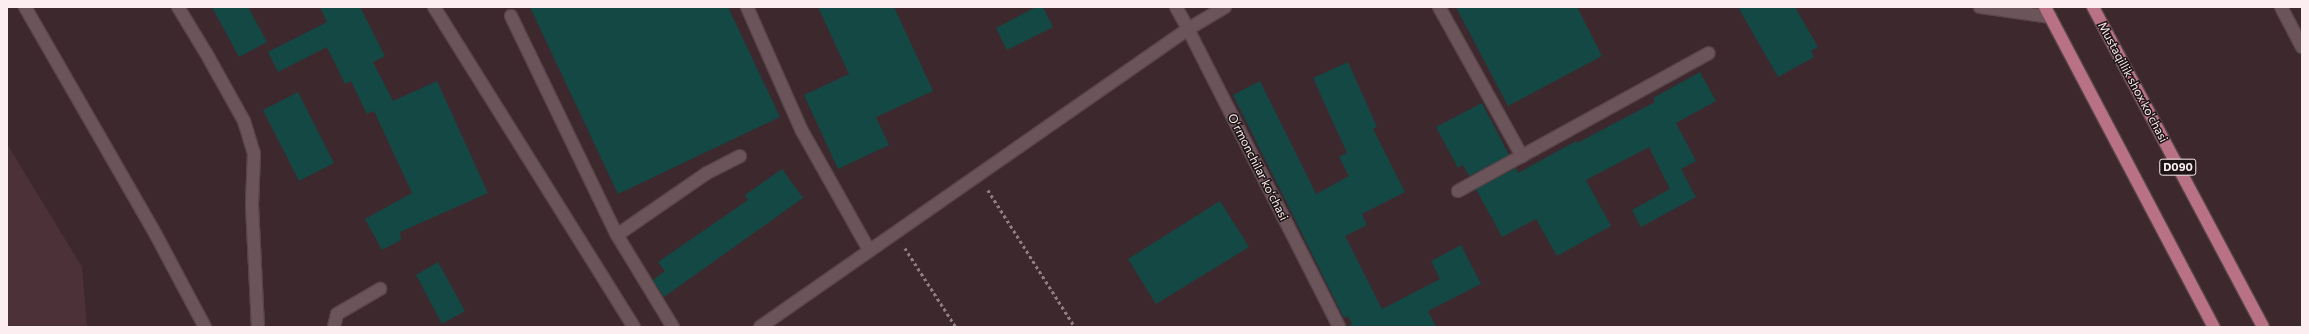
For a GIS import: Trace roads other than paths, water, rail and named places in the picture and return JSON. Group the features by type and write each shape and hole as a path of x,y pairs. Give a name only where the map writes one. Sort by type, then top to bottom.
{"main road":[{"name":"Mustaqillik shox ko'chasi","path":"2093,7 2258,325"},
{"path":"2047,12 2214,327"}],"street":[{"path":"26,7 152,228 205,327"},
{"path":"178,7 244,121 254,153 252,205 258,327"},
{"path":"434,7 634,327"},
{"path":"747,7 802,131 869,250"},
{"name":"Oʻrmonchilar koʻchasi","path":"1176,7 1338,327"},
{"path":"760,327 1188,29 1225,7"},
{"path":"1439,7 1522,156"},
{"path":"1980,7 2047,12"},
{"path":"2281,7 2302,47"},
{"path":"511,16 617,235 673,327"},
{"path":"1458,192 1709,53"},
{"path":"617,235 707,173 740,156"},
{"path":"334,327 337,314 380,289"}]}
